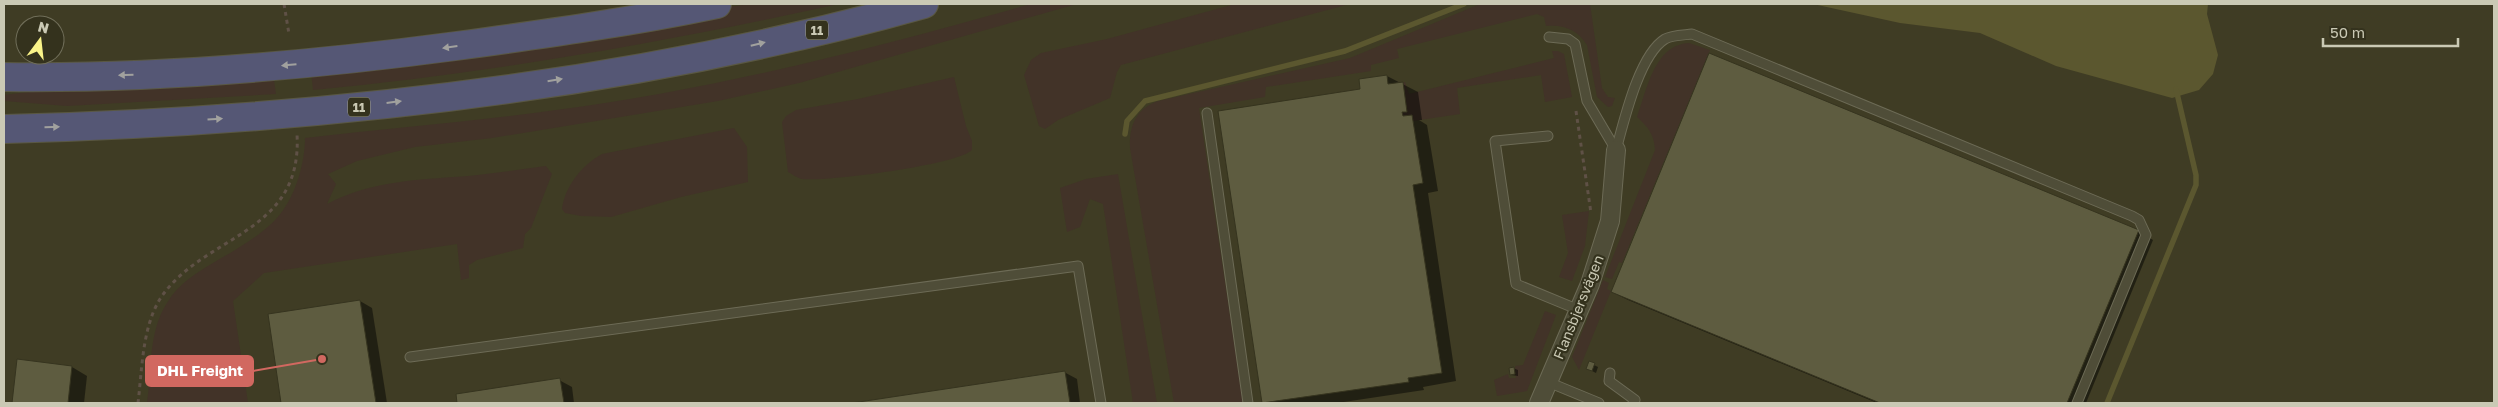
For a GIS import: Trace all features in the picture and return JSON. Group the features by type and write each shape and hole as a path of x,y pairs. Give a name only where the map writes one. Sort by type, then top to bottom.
{"highway":[{"path":"498,40 650,4"},
{"path":"4,77 49,78 206,72 352,60 595,27 717,4"},
{"name":"11","path":"4,129 107,126 280,115 519,86 710,56 924,4"}],"street":[{"name":"Flansbjersvägen","path":"1539,403 1590,284 1610,222 1616,150"}],"lane":[{"path":"1616,150 1628,102 1648,57 1666,38 1692,34 2132,216 2139,220 2146,235 2077,403"},
{"path":"1549,37 1568,39 1575,44 1587,101 1616,150"},
{"path":"1208,113 1248,403"},
{"path":"1548,136 1495,141 1516,284 1579,310"},
{"path":"410,357 1078,266 1101,403"},
{"path":"1610,373 1608,381 1635,400 1633,403"},
{"path":"1548,382 1599,403"}],"path":[{"path":"284,4 289,34"},
{"path":"1575,104 1592,216"},
{"path":"138,403 149,328 160,300 176,280 194,265 262,220 278,204 296,161 297,129"}],"shaded area":[{"path":"749,4 839,4 709,31 578,55 446,75 313,90 311,71"},
{"path":"1031,4 1077,4 799,83 718,101 492,138 415,147 357,161 328,174 336,184 327,204 358,191 405,181 477,175 546,166 552,174 531,228 525,234 523,248 477,260 469,265 469,278 461,280 457,244 264,273 233,301 248,403 147,403 154,339 161,314 171,296 187,280 258,235 281,213 291,197 299,177 305,138 525,114 676,91 795,66"},
{"path":"1235,4 1350,4 1121,65 1117,72 1110,98 1058,120 1045,129 1039,126 1024,75 1031,60 1041,53 1107,39"},
{"path":"1480,4 1590,4 1602,88 1608,97 1615,98 1612,106 1608,107 1597,97 1587,45 1579,35 1565,27 1546,26 1544,17 1537,14 1397,49 1399,58 1371,65 1371,71 1266,87 1265,97 1199,108 1243,403 1174,403 1130,148 1131,132 1135,119 1150,104 1158,101 1350,58"},
{"path":"1813,4 2208,4 2207,14 2218,55 2213,74 2199,90 2172,98 2056,66 1980,33 1900,23"},
{"path":"1689,43 1710,50 1622,263 1619,262 1612,279 1605,277 1655,150 1650,131 1637,117 1649,82 1660,60 1668,52 1677,46"},
{"path":"1552,51 1564,54 1572,97 1545,102 1541,75 1457,88 1460,114 1413,121 1412,115 1403,116 1402,112 1407,111 1403,82 1405,82 1409,94 1554,58"},
{"path":"273,73 276,94 67,106 4,101 4,95 69,87"},
{"path":"954,77 966,126 972,141 972,150 961,156 918,167 837,178 802,179 788,172 782,122 786,116 796,110 858,99"},
{"path":"734,128 747,147 748,182 681,197 611,217 581,216 565,213 562,209 567,192 581,170 602,154"},
{"path":"1118,174 1157,403 1133,403 1103,204 1090,199 1080,227 1067,232 1060,188 1086,179"},
{"path":"1589,211 1585,246 1572,281 1559,277 1568,253 1562,215"},
{"path":"1603,280 1609,283 1607,289 1611,291 1579,370 1572,357"},
{"path":"1545,311 1556,315 1527,391 1497,396 1494,380 1508,374 1509,378 1516,378 1515,366 1523,365"}],"building":[{"path":"1709,53 2139,230 2067,403 1880,403 1611,292"},
{"path":"1387,75 1388,84 1403,82 1407,112 1402,112 1403,116 1412,115 1423,183 1413,185 1442,373 1408,378 1409,382 1262,403 1218,111 1360,89 1359,79"},
{"path":"360,300 376,403 281,403 268,314"},
{"path":"17,359 72,366 68,403 12,403"},
{"path":"1589,361 1595,363 1592,371 1586,369"},
{"path":"1514,367 1515,374 1510,375 1509,368"},
{"path":"1065,371 1070,403 852,403"},
{"path":"560,378 564,403 457,403 456,394"}],"waterway":[{"path":"1125,134 1127,121 1145,101 1345,51 1464,4"},
{"path":"2107,403 2196,185 2196,175 2176,89"}],"place":[{"name":"DHL Freight","path":"322,359"}]}
